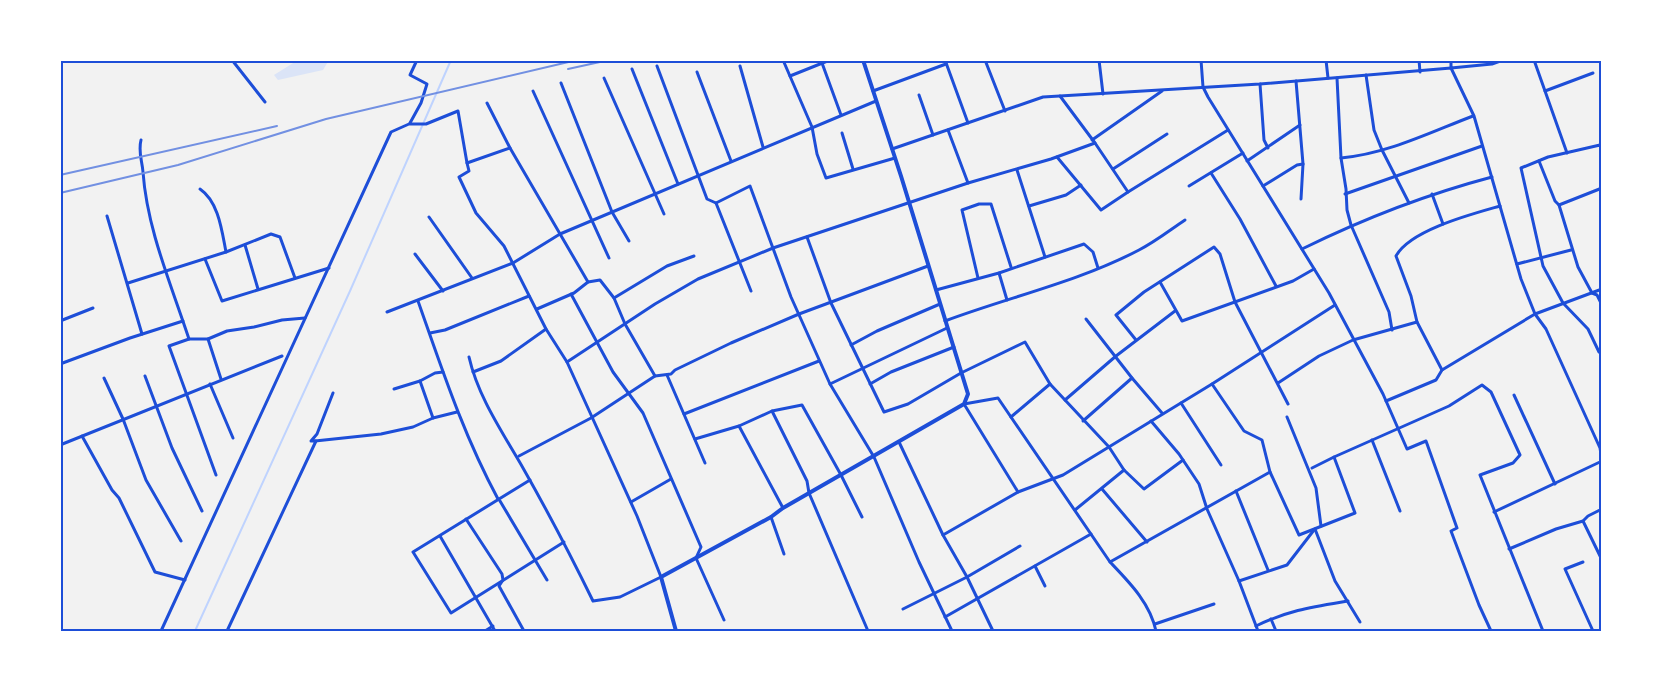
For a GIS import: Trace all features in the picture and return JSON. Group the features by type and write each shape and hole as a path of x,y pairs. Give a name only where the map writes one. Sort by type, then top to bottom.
{"street":[{"path":"409,124 421,103 427,84 410,75 417,60"},
{"path":"783,60 812,127 817,154 826,178 895,158"},
{"path":"790,76 830,60"},
{"path":"863,60 968,394 964,404"},
{"path":"985,60 1005,111"},
{"path":"1099,60 1103,94"},
{"path":"1201,60 1203,87 1335,305 1386,401 1407,449 1426,441 1457,528 1451,531 1454,540 1491,631"},
{"path":"1326,60 1328,78"},
{"path":"1419,60 1419,72"},
{"path":"1451,60 1452,68 1474,116 1517,264 1535,314 1546,329 1600,448 1602,460 1494,512"},
{"path":"892,149 1043,97 1419,72 1492,64 1503,60"},
{"path":"1534,60 1567,153"},
{"path":"234,61 265,102"},
{"path":"873,91 945,62 968,123"},
{"path":"822,63 841,115"},
{"path":"657,66 707,199 716,203 751,291"},
{"path":"740,66 763,147"},
{"path":"632,69 678,183"},
{"path":"697,72 731,161"},
{"path":"1545,91 1593,73"},
{"path":"1366,75 1374,130 1409,203"},
{"path":"604,78 664,214"},
{"path":"1337,78 1341,158 1351,225 1389,312 1392,330"},
{"path":"1296,81 1303,164 1301,199"},
{"path":"561,82 612,212 629,241"},
{"path":"1260,84 1264,140 1268,148"},
{"path":"567,362 698,279 773,248 968,183 1057,157 1093,141 1164,90"},
{"path":"533,91 609,258"},
{"path":"919,95 933,135"},
{"path":"1060,96 1128,192"},
{"path":"387,312 513,263 561,233 876,100"},
{"path":"487,102 510,148 588,282"},
{"path":"161,631 391,132 409,124 426,124 458,111 469,171 459,177 476,213 504,246 546,329 567,362 661,577 676,631"},
{"path":"1341,158 1362,156 1382,150 1474,116"},
{"path":"1247,161 1300,125"},
{"path":"948,130 968,183"},
{"path":"1057,157 1101,210 1228,130"},
{"path":"842,133 853,169"},
{"path":"1113,169 1167,134"},
{"path":"141,140 138,152 146,202 189,339"},
{"path":"1602,151 1600,145 1521,168 1543,266 1563,303 1588,329 1602,354"},
{"path":"1346,194 1483,146"},
{"path":"467,163 510,148"},
{"path":"1189,186 1243,153"},
{"path":"1539,161 1559,205 1578,267 1592,293 1597,295 1602,305"},
{"path":"1263,186 1297,165 1303,164"},
{"path":"1017,169 1045,257"},
{"path":"1211,173 1240,219 1276,287"},
{"path":"1302,249 1351,225 1432,194 1492,177"},
{"path":"1029,206 1066,195 1081,185"},
{"path":"716,203 750,186 799,314 830,384 874,457 952,631"},
{"path":"1559,205 1602,188"},
{"path":"200,189 213,205 223,233 226,252"},
{"path":"1432,194 1443,224"},
{"path":"978,278 962,210 979,204 991,204 1011,268"},
{"path":"1442,370 1417,322 1411,296 1396,256 1402,246 1443,224 1501,206"},
{"path":"107,216 142,334"},
{"path":"429,217 472,278"},
{"path":"945,321 1046,288 1098,268 1139,250 1185,220"},
{"path":"128,282 226,252 272,234 280,237 295,278"},
{"path":"807,237 831,303 884,412 908,404 961,373 1025,342 1050,384 1109,447 1124,470 1144,489 1183,460"},
{"path":"936,290 999,273 1084,244 1093,252 1098,268"},
{"path":"245,245 258,290"},
{"path":"1136,340 1116,315 1159,282 1214,247 1220,254 1235,302 1251,336 1262,351 1288,404"},
{"path":"1517,264 1571,250"},
{"path":"415,254 443,291"},
{"path":"614,298 667,266 694,256"},
{"path":"205,259 222,301 328,268"},
{"path":"519,456 591,418 655,376 667,375 731,343 799,314 928,266"},
{"path":"1159,282 1182,321 1293,281 1314,269"},
{"path":"999,273 1006,300"},
{"path":"537,309 571,294 588,282 600,280 614,298 625,324 655,376"},
{"path":"1386,401 1436,380 1442,370 1535,314 1602,289"},
{"path":"571,294 614,372 643,413 700,547 696,558 724,620"},
{"path":"430,333 445,330 530,296"},
{"path":"418,301 457,412 476,458 548,580"},
{"path":"851,345 877,331 940,304"},
{"path":"943,536 1018,492 1063,475 1212,384 1335,305"},
{"path":"60,321 93,308"},
{"path":"1065,400 1116,356 1175,311"},
{"path":"216,475 169,346 189,339 208,339 227,331 282,320 305,318"},
{"path":"1086,319 1132,378 1163,413"},
{"path":"60,364 183,321"},
{"path":"1278,383 1319,356 1353,340 1417,322"},
{"path":"830,384 947,328"},
{"path":"473,372 501,361 546,329"},
{"path":"208,339 221,380"},
{"path":"870,384 891,372 954,347"},
{"path":"60,444 282,356"},
{"path":"469,357 473,372 494,417 564,542 593,601 620,597 661,577 771,518 783,508 964,404 998,398 1110,562 1137,591 1153,618 1156,631"},
{"path":"684,414 820,361"},
{"path":"394,389 443,372"},
{"path":"667,375 705,463"},
{"path":"145,376 171,448 202,511"},
{"path":"104,378 123,419 146,480 181,541"},
{"path":"1083,421 1132,378"},
{"path":"420,381 433,418"},
{"path":"210,384 233,438"},
{"path":"1011,417 1050,384"},
{"path":"1212,384 1244,430 1262,440 1270,472 1299,535 1355,513 1334,457"},
{"path":"1312,468 1449,406 1482,385 1491,392 1520,455 1513,463 1480,475 1543,631"},
{"path":"310,441 317,434 333,393"},
{"path":"1514,394 1555,484"},
{"path":"1181,403 1221,465"},
{"path":"964,404 1018,492"},
{"path":"695,439 739,426 772,411 802,405 842,475 862,517"},
{"path":"772,411 807,481 809,493 867,629 860,631"},
{"path":"310,441 381,434 413,427 433,418 457,412"},
{"path":"1287,417 1316,488 1321,526"},
{"path":"1151,421 1183,460 1198,484 1257,629 1271,619 1301,609 1348,601"},
{"path":"739,426 783,508"},
{"path":"82,436 112,490 119,498 155,572 185,580"},
{"path":"1372,440 1400,512"},
{"path":"227,631 316,441 310,441"},
{"path":"899,442 943,536 967,577 993,631"},
{"path":"1075,510 1124,470"},
{"path":"1110,562 1270,472"},
{"path":"630,502 671,479"},
{"path":"530,480 413,552 451,613 564,542"},
{"path":"1102,489 1147,542"},
{"path":"1236,491 1268,570"},
{"path":"1509,549 1556,529 1583,521 1602,509"},
{"path":"771,518 784,554"},
{"path":"466,519 502,574 500,586 524,631"},
{"path":"1583,521 1600,551 1602,560"},
{"path":"1239,581 1287,565 1315,529"},
{"path":"1315,529 1335,581 1360,622"},
{"path":"945,617 1091,534"},
{"path":"440,536 494,629 485,631"},
{"path":"903,609 967,577 1020,546"},
{"path":"1583,562 1565,569 1593,631"},
{"path":"1035,566 1045,586"},
{"path":"1155,624 1214,604"},
{"path":"1271,619 1276,631"}],"shaded area":[{"path":"298,60 329,60 323,70 278,80 274,75"}],"waterway":[{"path":"195,631 350,291 451,60"}],"railway":[{"path":"60,193 178,165 326,119 577,60"},
{"path":"568,69 609,60"},
{"path":"60,175 277,126"}]}
